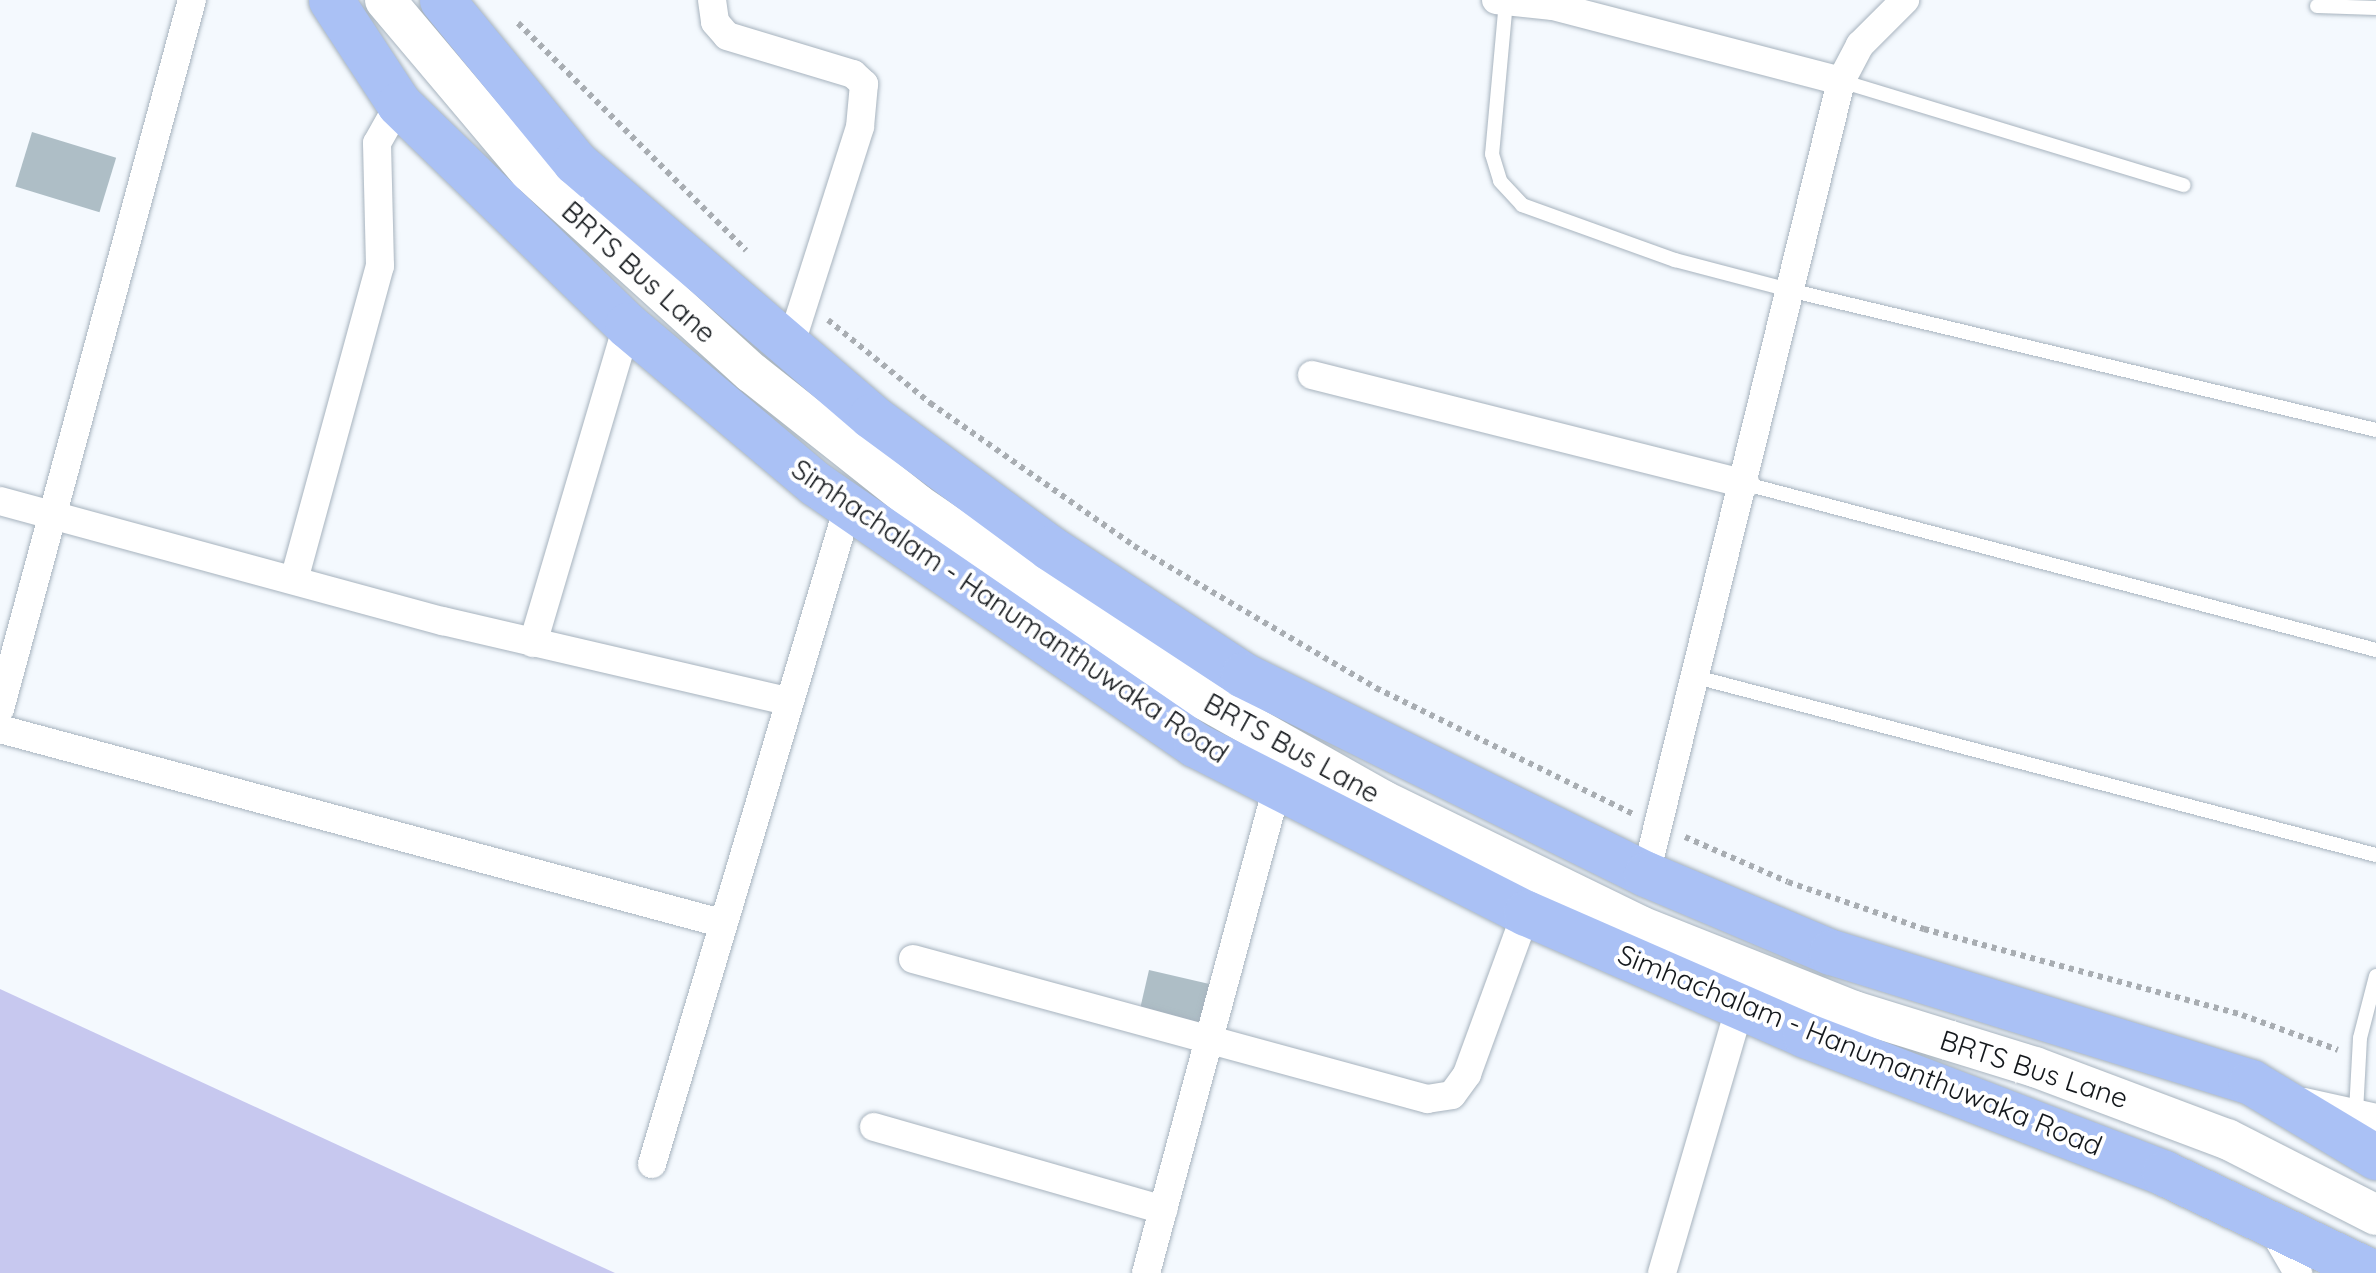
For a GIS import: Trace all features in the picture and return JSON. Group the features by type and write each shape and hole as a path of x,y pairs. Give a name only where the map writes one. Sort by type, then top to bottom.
{"main road":[{"name":"Simhachalam - Hanumanthuwaka Road","path":"331,0 399,104 628,325 848,507 1196,746 1526,914 1740,1007 2016,1113 2267,1220 2374,1273"},
{"path":"442,0 575,162 791,343 871,416 1035,537 1243,676 1646,874 1831,952 2288,1098 2376,1157"}],"street":[{"path":"0,709 192,0"},
{"name":"BRTS Bus Lane","path":"384,0 530,172 736,360 946,526 1202,699 1382,800 1640,926 1854,1011 2128,1100 2228,1139 2376,1215"},
{"path":"712,0 715,22 726,36 852,74 864,84 860,127 791,343"},
{"path":"1496,0 1572,10 1841,80"},
{"path":"1646,874 1746,484 1841,80 1860,45 1905,0"},
{"path":"294,580 380,266 376,143 399,104"},
{"path":"533,643 628,325"},
{"path":"1312,375 1746,484"},
{"path":"0,501 533,643 788,701"},
{"path":"652,1164 721,922 848,507"},
{"path":"0,729 721,922"},
{"path":"1146,1273 1277,787"},
{"path":"913,959 1208,1043 1426,1099 1452,1095 1467,1074 1526,914"},
{"path":"1662,1273 1740,1007"},
{"path":"2288,1098 2366,1115"},
{"path":"874,1127 1163,1210"},
{"path":"2267,1220 2298,1273"}],"lane":[{"path":"1506,1 1492,154 1500,181 1522,206 1657,254 1793,291 2376,430"},
{"path":"2317,6 2376,8"},
{"path":"1841,80 2184,185"},
{"path":"1746,484 2376,650"},
{"path":"1696,677 2376,855"},
{"path":"2366,1115 2358,1057 2376,976"}],"path":[{"path":"510,14 750,254"},
{"path":"805,300 930,403 1134,546 1376,688 1659,826 1788,882 1924,929 2242,1015 2358,1057"}],"shaded area":[{"path":"0,989 615,1273 0,1273"}],"building":[{"path":"32,132 116,158 99,212 15,187"},
{"path":"1149,970 1220,986 1211,1027 1140,1011"}]}
